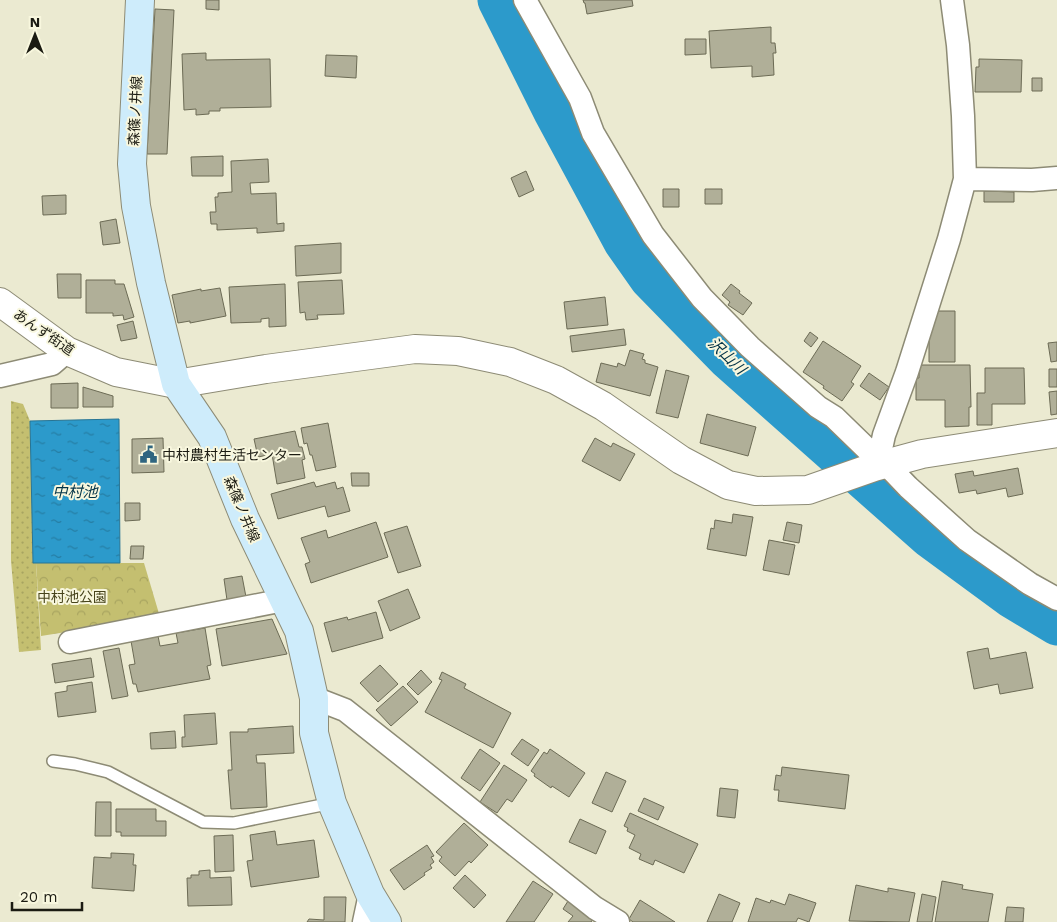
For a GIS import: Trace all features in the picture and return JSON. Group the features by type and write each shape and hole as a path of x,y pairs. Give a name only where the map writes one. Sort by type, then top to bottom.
{"main road":[{"name":"森篠ノ井線","path":"140,0 132,164 136,206 151,282 176,384 212,437 245,519 299,631 314,698 314,733 332,803 370,894 387,922"}],"street":[{"path":"526,0 580,98 593,133 653,235 702,298 750,347 818,407 834,417 879,463 967,540 1030,584 1057,599"},
{"path":"879,463 884,435 907,372 950,239 965,179 958,45 952,0"},
{"path":"965,179 1032,180 1057,178"},
{"name":"あんず街道","path":"0,302 67,352 116,372 176,384"},
{"path":"176,384 368,354 415,349 458,351 510,362 556,380 603,406 681,460 728,485 756,491 808,490 835,482 879,463 1057,432"},
{"path":"0,376 52,364 67,352"},
{"path":"70,642 284,600"},
{"path":"314,698 345,710 595,908 618,922"},
{"path":"364,922 370,894"}],"lane":[{"path":"53,762 75,764 108,772 203,822 234,823 332,803"}],"green space":[{"path":"11,401 23,404 30,421 33,562 36,563 41,650 19,652 11,561"},
{"name":"中村池公園","path":"36,563 144,563 160,617 41,636"}],"water":[{"name":"中村池","path":"119,419 120,563 33,563 30,421"}],"building":[{"path":"206,0 219,0 219,10 206,9"},
{"path":"583,0 632,0 633,6 587,14"},
{"path":"155,9 174,10 167,154 147,154"},
{"path":"771,27 771,43 775,43 776,53 773,53 774,75 752,77 752,66 711,68 709,31"},
{"path":"685,39 706,39 706,54 685,55"},
{"path":"206,53 206,60 270,59 271,107 220,108 220,111 209,111 209,114 196,115 196,109 184,110 182,54"},
{"path":"326,55 357,56 356,78 325,76"},
{"path":"979,59 1022,60 1021,92 975,92 976,67 979,67"},
{"path":"1032,78 1042,78 1042,91 1032,91"},
{"path":"223,156 223,176 192,176 191,157"},
{"path":"268,159 269,182 250,183 251,194 276,193 277,224 284,223 284,231 257,233 257,228 217,230 217,224 211,224 210,212 216,212 215,197 218,197 218,193 232,192 231,161"},
{"path":"526,171 534,190 519,197 511,178"},
{"path":"663,189 679,189 679,207 663,207"},
{"path":"705,189 722,189 722,204 705,204"},
{"path":"984,191 1014,192 1014,202 984,202"},
{"path":"66,195 66,214 43,215 42,196"},
{"path":"116,219 120,243 103,245 100,222"},
{"path":"341,243 341,273 296,276 295,246"},
{"path":"57,274 81,274 81,298 58,298"},
{"path":"86,280 115,280 115,284 124,284 134,317 124,320 123,315 113,316 113,313 86,313"},
{"path":"342,280 344,314 317,315 318,319 306,320 305,312 300,313 298,282"},
{"path":"285,284 286,326 269,327 269,318 261,319 261,322 231,323 229,287"},
{"path":"731,284 752,303 743,315 728,305 730,302 722,295"},
{"path":"220,288 226,316 190,323 190,321 178,323 172,295 201,289 201,291"},
{"path":"605,297 608,325 567,329 564,302"},
{"path":"934,311 955,311 955,362 929,362 929,324"},
{"path":"133,321 137,338 121,341 117,325"},
{"path":"624,329 626,345 572,352 570,336"},
{"path":"810,332 818,338 811,347 804,341"},
{"path":"823,341 861,366 851,382 854,384 842,401 803,372"},
{"path":"1057,342 1057,361 1051,362 1048,343"},
{"path":"630,350 644,354 642,359 645,360 645,363 658,367 650,396 596,382 601,363 617,367 618,363 625,366"},
{"path":"919,365 970,365 971,407 969,407 969,426 945,427 945,400 916,400 916,378 919,378"},
{"path":"985,368 1024,368 1025,404 992,404 992,425 977,425 977,393 985,393"},
{"path":"1049,369 1057,369 1057,387 1049,387"},
{"path":"666,370 689,376 678,418 656,413"},
{"path":"869,373 889,387 880,400 860,386"},
{"path":"78,383 78,408 51,408 51,384"},
{"path":"83,387 113,396 113,407 83,407"},
{"path":"1057,391 1057,414 1051,415 1049,392"},
{"path":"707,414 756,427 748,456 700,443"},
{"path":"328,423 336,467 316,471 307,443 304,444 301,428"},
{"path":"295,431 299,447 302,447 305,459 302,460 305,478 277,484 272,454 258,457 254,439"},
{"name":"中村農村生活センター","path":"163,438 164,472 132,473 132,439"},
{"path":"595,438 611,447 613,443 635,454 620,481 582,461"},
{"path":"1018,468 1023,494 1008,497 1006,488 977,494 976,490 959,493 955,474 973,471 974,476"},
{"path":"351,473 369,473 369,486 352,486"},
{"path":"314,482 316,487 335,482 337,489 343,487 350,511 328,517 325,506 278,519 271,494"},
{"path":"125,503 140,503 140,520 125,521"},
{"path":"733,514 753,517 746,556 707,549 711,528 714,529 715,520 732,523"},
{"path":"376,522 388,557 311,583 305,564 310,562 301,538 326,530 328,538"},
{"path":"787,522 802,525 799,543 783,540"},
{"path":"407,526 421,566 398,573 384,533"},
{"path":"769,540 795,545 789,575 763,570"},
{"path":"131,546 144,546 143,559 130,559"},
{"path":"242,576 246,597 227,600 224,579"},
{"path":"408,589 420,618 390,631 378,601"},
{"path":"376,612 383,638 332,652 324,623 347,617 348,620"},
{"path":"272,619 287,654 222,666 216,629"},
{"path":"205,628 211,665 207,666 210,679 138,692 136,684 133,684 129,665 135,664 131,641 158,636 160,646 178,643 176,633"},
{"path":"119,648 128,696 112,699 103,651"},
{"path":"988,648 990,659 1026,652 1033,688 1000,694 998,684 974,689 967,652"},
{"path":"91,658 94,677 55,683 52,664"},
{"path":"380,665 398,684 378,702 360,683"},
{"path":"421,670 432,682 418,695 407,684"},
{"path":"442,672 466,684 464,688 511,713 493,748 425,712 442,680 439,679"},
{"path":"92,682 96,712 58,717 55,693 67,691 67,686"},
{"path":"403,686 418,702 391,726 376,710"},
{"path":"215,713 217,744 182,747 182,737 185,737 184,715"},
{"path":"293,726 294,753 256,755 257,763 265,763 267,807 231,809 228,770 232,770 230,732 248,732 248,729"},
{"path":"175,731 176,748 151,749 150,733"},
{"path":"522,739 539,750 528,766 511,754"},
{"path":"480,749 500,763 480,791 461,778"},
{"path":"550,749 585,773 569,797 552,786 551,788 534,776 535,774 531,771 544,752 547,754"},
{"path":"504,765 527,780 512,802 507,799 497,813 480,802"},
{"path":"782,767 849,775 845,809 778,801 779,790 774,790 776,775 781,776"},
{"path":"606,772 626,781 612,812 592,803"},
{"path":"720,788 738,790 735,818 717,816"},
{"path":"644,798 664,807 658,820 638,811"},
{"path":"96,802 111,802 111,836 95,836"},
{"path":"116,809 156,809 156,821 166,821 166,836 121,836 121,832 116,832"},
{"path":"630,813 698,844 684,873 655,860 653,865 639,859 641,854 629,848 635,835 627,831 628,828 624,826"},
{"path":"580,819 606,831 596,854 569,842"},
{"path":"464,823 488,845 455,876 439,861 442,857 436,852"},
{"path":"275,831 277,845 314,840 319,877 251,887 247,861 253,860 250,835"},
{"path":"233,835 234,871 215,872 214,836"},
{"path":"427,845 434,856 431,857 434,862 430,865 432,868 404,890 390,870"},
{"path":"111,853 134,854 133,865 136,865 134,891 92,888 94,857 111,858"},
{"path":"210,870 210,878 231,877 232,905 188,906 187,878 191,878 191,875 199,875 199,871"},
{"path":"465,875 486,895 474,908 453,888"},
{"path":"533,881 553,894 534,922 506,922"},
{"path":"942,881 963,885 962,889 993,894 988,922 935,922"},
{"path":"856,885 888,892 888,888 915,893 909,922 849,921"},
{"path":"719,894 740,903 732,922 707,922"},
{"path":"789,894 816,903 809,922 798,918 796,922 748,922 756,898 770,903 771,900 785,905"},
{"path":"922,894 936,897 932,922 917,922"},
{"path":"324,897 346,897 345,922 307,922 309,919 324,920"},
{"path":"640,900 675,922 633,922 629,919"},
{"path":"568,901 594,918 591,922 568,922 573,916 563,909"},
{"path":"1007,907 1024,908 1023,922 1005,922"}],"waterway":[{"name":"沢山川","path":"498,0 554,112 624,242 650,279 728,359 929,537 1012,598 1057,625"}],"place":[{"name":"中村農村生活センター","path":"148,455"}]}
